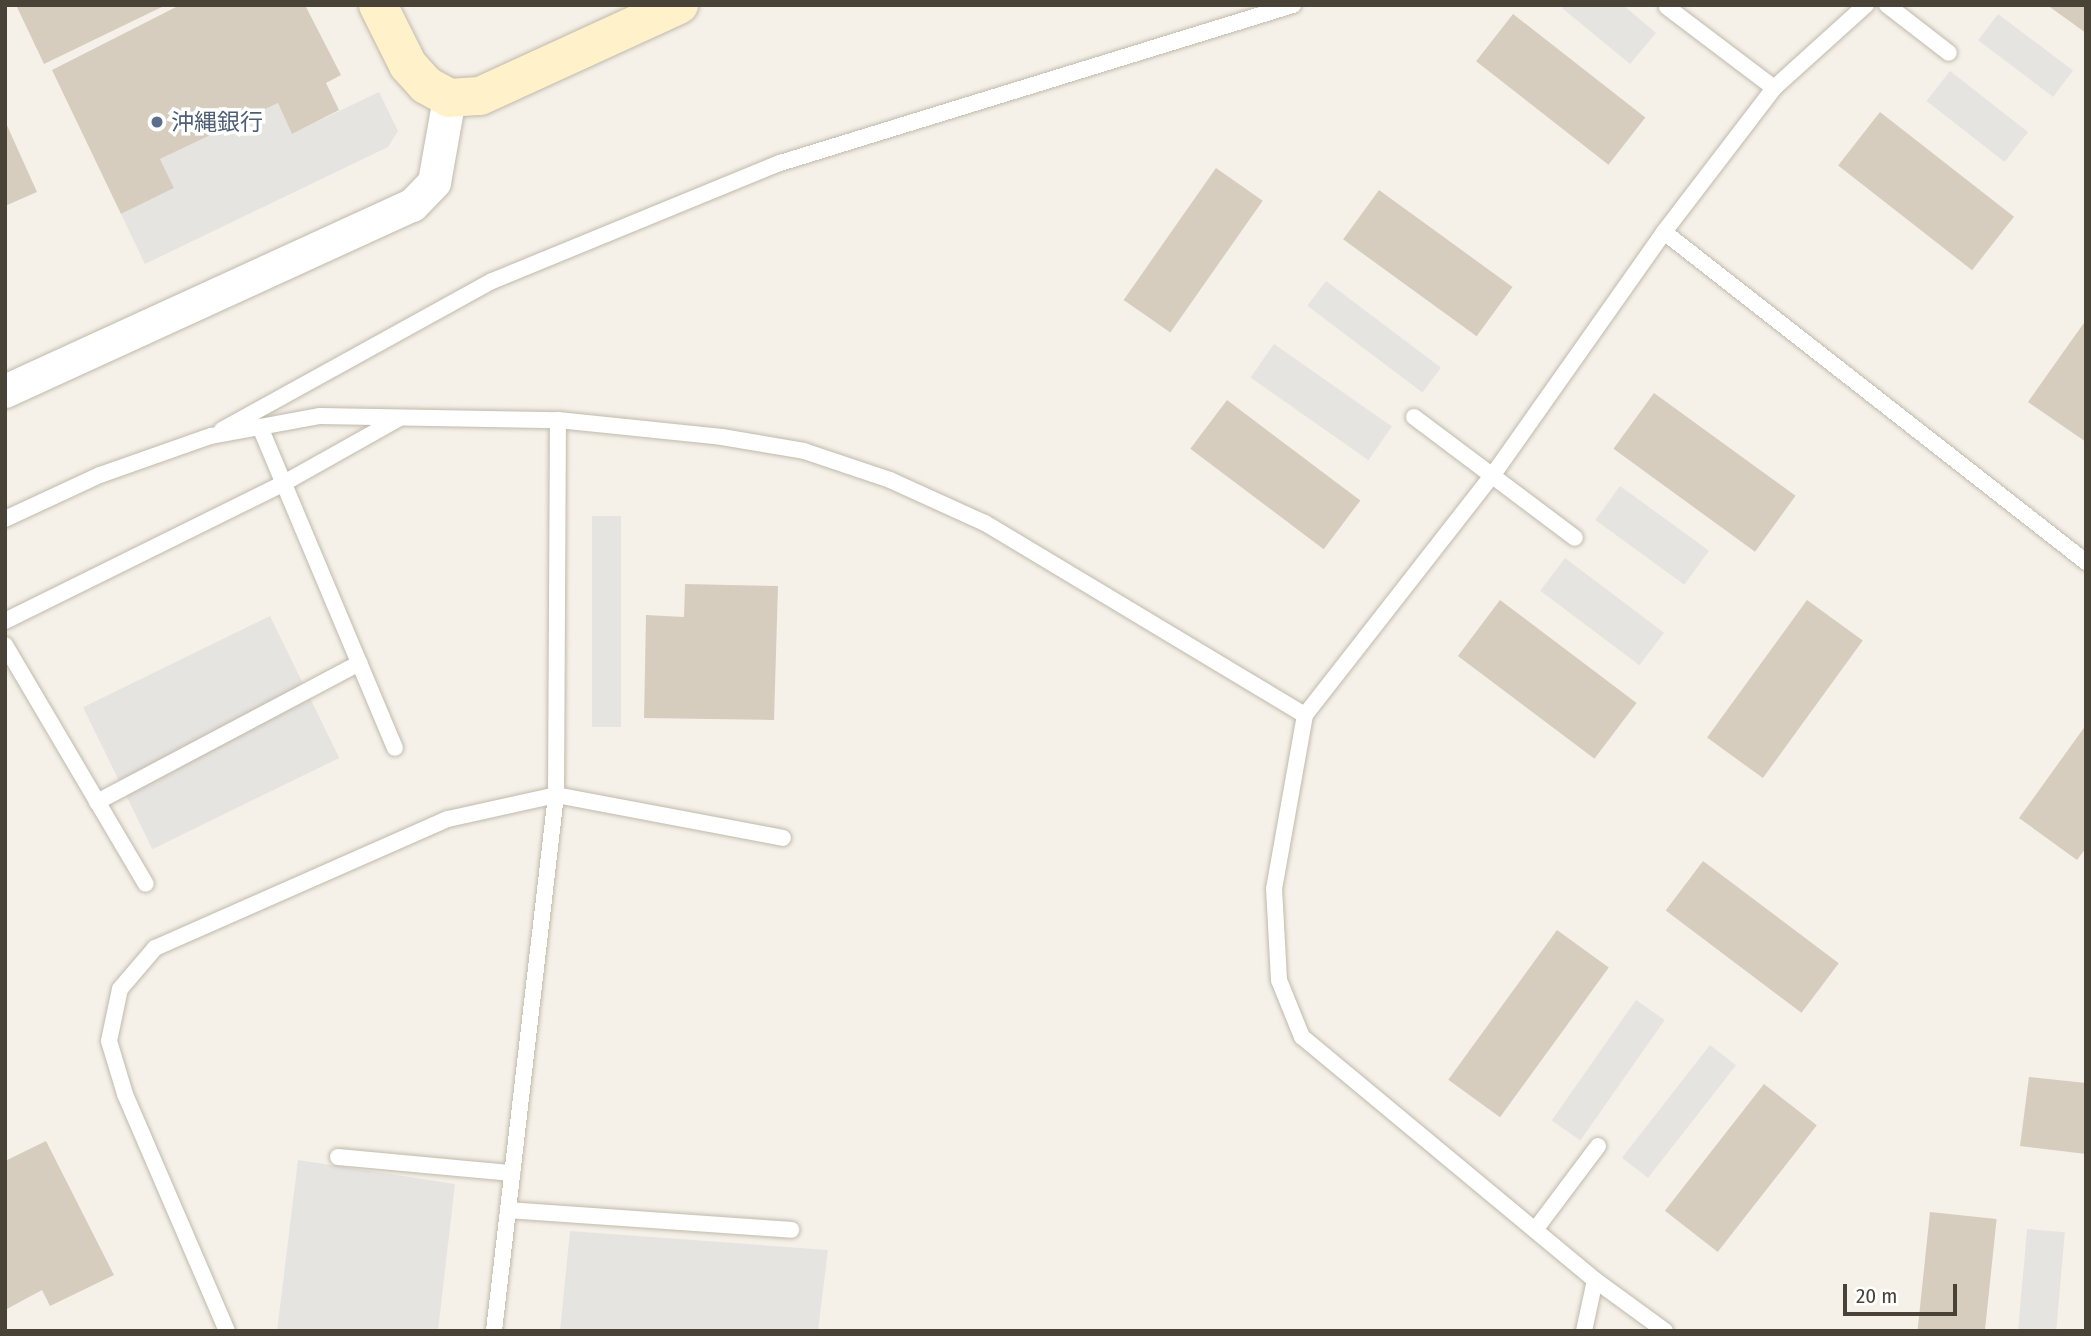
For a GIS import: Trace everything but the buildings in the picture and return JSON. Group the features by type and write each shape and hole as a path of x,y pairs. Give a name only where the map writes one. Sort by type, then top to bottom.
{"street":[{"path":"378,5 408,65 426,85 450,98 480,96 679,5"},
{"path":"5,391 412,205 434,182 450,98"}],"lane":[{"path":"211,436 492,281 780,163 1293,5"},
{"path":"1665,1331 1595,1280 1302,1037 1279,980 1273,931 1274,889 1305,715 1492,477 1664,232 1774,88 1866,5"},
{"path":"1887,5 1949,52"},
{"path":"1667,7 1774,88"},
{"path":"1664,232 2086,562"},
{"path":"5,519 100,475 211,436 320,416 558,420 722,437 804,451 890,480 985,523 1305,715"},
{"path":"1414,417 1575,538"},
{"path":"5,621 284,483 401,418"},
{"path":"494,1331 556,795 558,420"},
{"path":"260,427 395,748"},
{"path":"5,645 146,884"},
{"path":"97,802 359,663"},
{"path":"227,1331 125,1094 109,1041 120,989 155,948 448,819 556,795 783,838"},
{"path":"1535,1230 1598,1146"},
{"path":"338,1157 512,1173"},
{"path":"508,1210 791,1230"},
{"path":"1584,1331 1595,1280"}],"shaded area":[{"path":"1564,5 1623,5 1656,33 1630,64 1562,8"},
{"path":"1998,14 2073,71 2053,97 1978,40"},
{"path":"1950,71 2028,132 2005,162 1927,101"},
{"path":"379,92 398,131 388,147 145,264 121,214 174,188 160,159 278,103 293,133"},
{"path":"1326,281 1441,368 1422,392 1307,306"},
{"path":"1274,344 1392,427 1368,460 1250,378"},
{"path":"1620,486 1709,551 1684,585 1595,520"},
{"path":"592,516 621,516 621,727 592,727"},
{"path":"1565,558 1664,633 1639,665 1540,591"},
{"path":"270,616 339,758 152,849 83,707"},
{"path":"1636,1000 1665,1020 1580,1140 1552,1120"},
{"path":"1710,1045 1736,1065 1648,1178 1622,1158"},
{"path":"298,1160 455,1184 438,1331 277,1331"},
{"path":"2027,1229 2065,1232 2056,1331 2018,1331"},
{"path":"570,1231 828,1250 818,1331 560,1331"}],"place":[{"name":"沖縄銀行","path":"157,122"}]}
